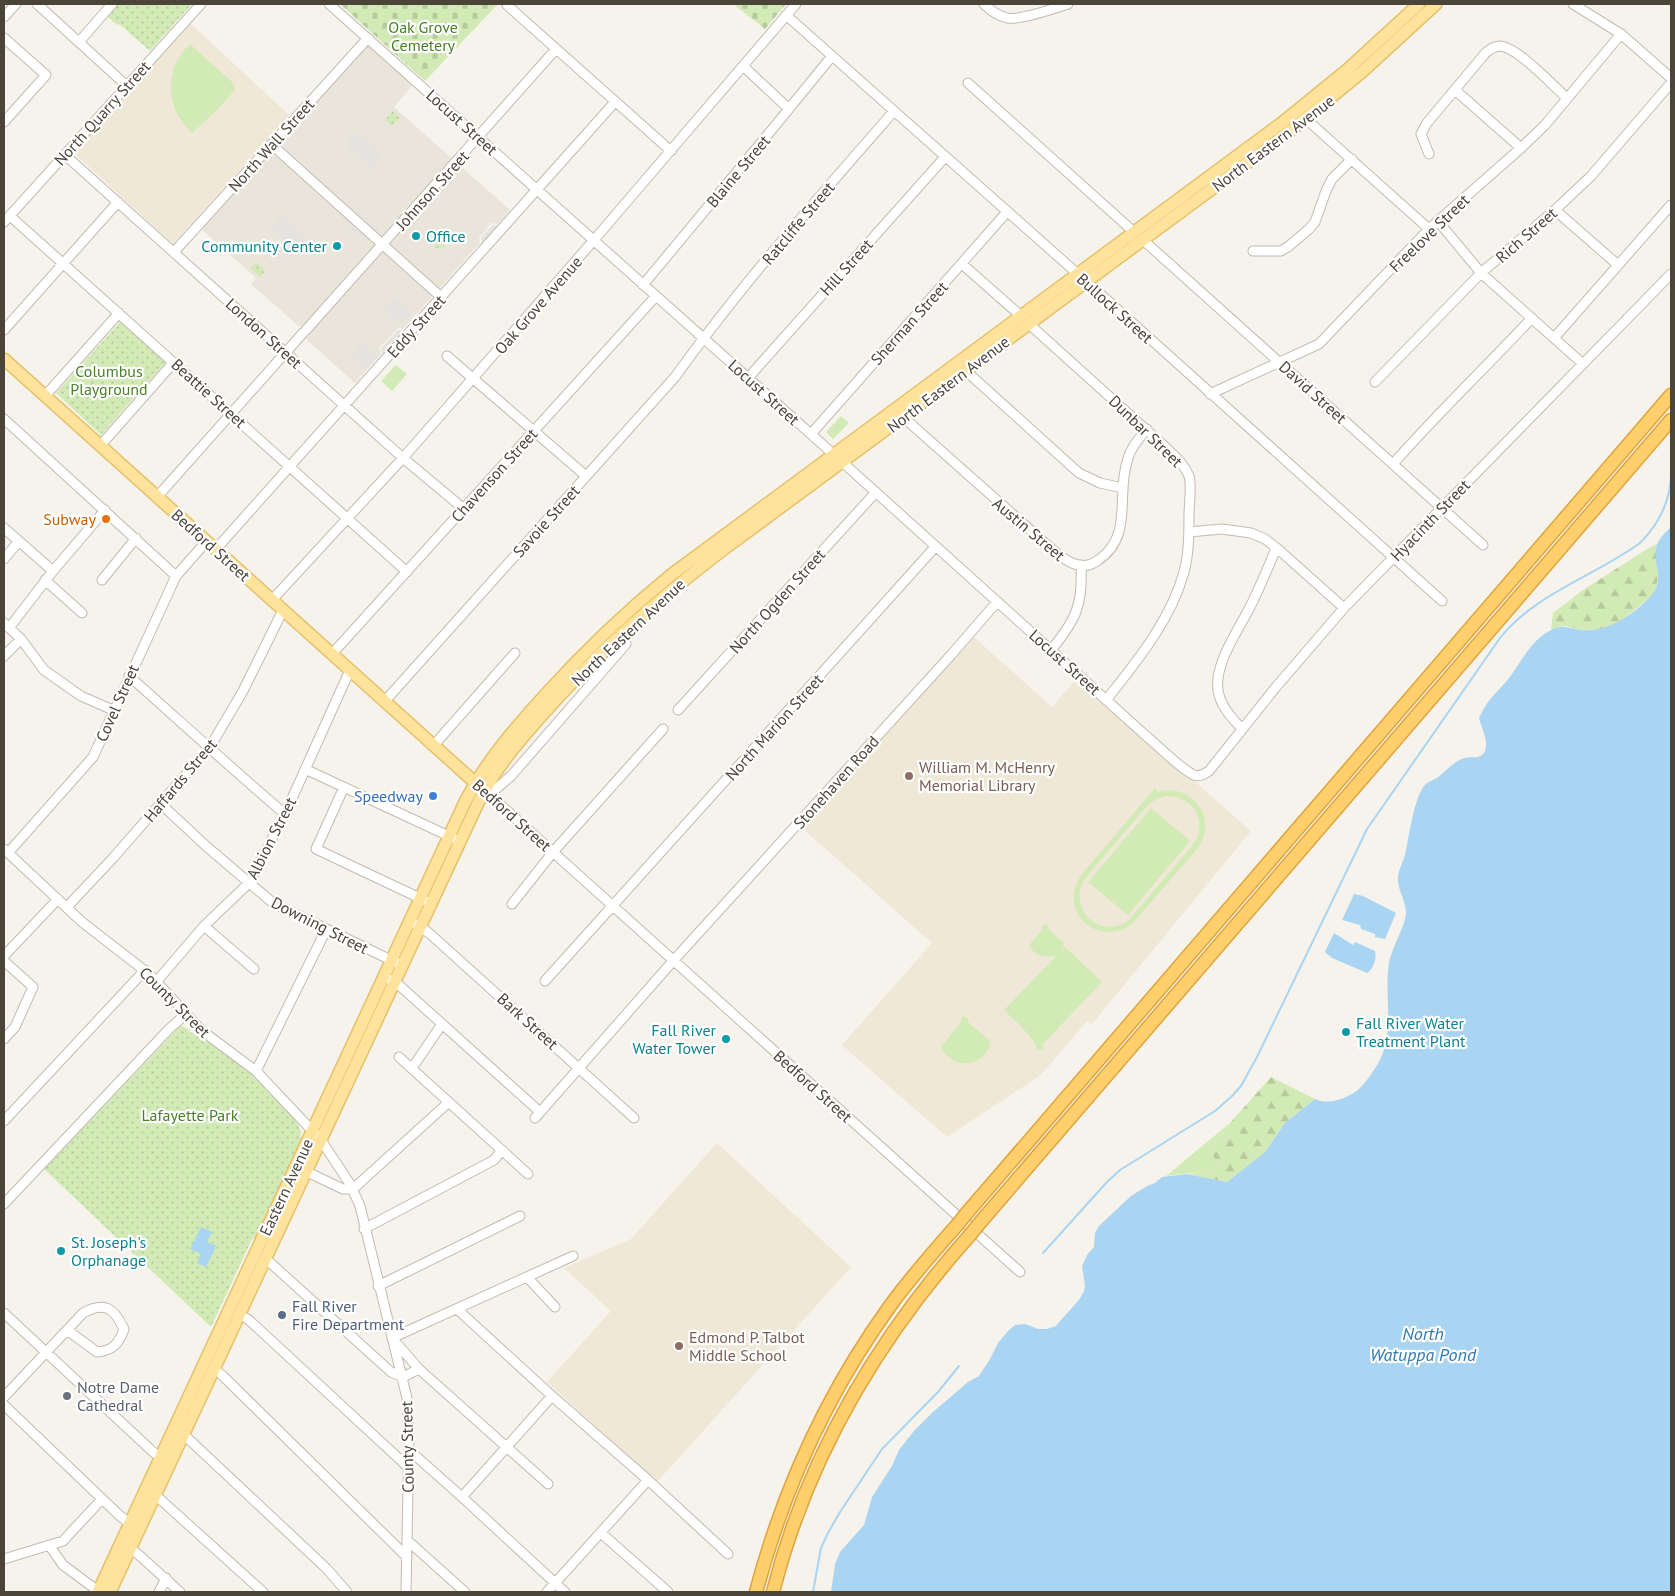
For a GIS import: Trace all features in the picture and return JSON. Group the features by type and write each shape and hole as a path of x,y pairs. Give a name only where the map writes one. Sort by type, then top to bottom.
{"highway":[{"path":"756,1592 789,1492 812,1439 835,1394 889,1308 962,1219 1671,396"},
{"path":"773,1592 785,1549 802,1502 822,1456 873,1361 932,1279 1671,420"}],"main road":[{"name":"North Eastern Avenue","path":"1082,278 1134,232 1305,105 1375,45 1419,4"},
{"name":"North Eastern Avenue","path":"483,789 502,744 538,703 585,652 619,620 689,561 838,458 1082,278 1143,240 1306,119 1376,60 1436,4"},
{"name":"North Eastern Avenue","path":"483,789 529,730 618,637 697,570 838,458 903,417 966,371 1025,320"},
{"name":"Bedford Street","path":"4,359 483,789"},
{"name":"Eastern Avenue","path":"179,1430 214,1369 265,1258 301,1169 312,1130 397,963 455,839 483,789"},
{"name":"Eastern Avenue","path":"102,1592 135,1526 301,1169 320,1140 389,979"}],"street":[{"path":"4,17 16,4"},
{"path":"37,4 128,86"},
{"path":"79,42 112,4"},
{"name":"North Quarry Street","path":"7,219 201,4"},
{"name":"Locust Street","path":"329,4 1175,761 1194,774 1200,775"},
{"name":"Oak Grove Avenue","path":"272,600 403,458 594,240 796,4"},
{"path":"984,4 996,14 1009,19 1044,12 1068,4"},
{"path":"1573,4 1621,34 1671,78"},
{"path":"507,5 671,151"},
{"name":"Bullock Street","path":"786,15 1442,601"},
{"name":"Freelove Street","path":"1210,394 1319,344 1430,229 1545,125 1621,34"},
{"path":"4,38 46,76 4,122"},
{"name":"North Wall Street","path":"174,252 368,38"},
{"path":"1429,154 1421,134 1488,50 1500,46 1510,49 1567,98"},
{"name":"Johnson Street","path":"157,497 556,48"},
{"name":"Blaine Street","path":"643,285 832,56"},
{"path":"743,66 789,109"},
{"name":"Rich Street","path":"1376,382 1482,273 1555,210 1602,164 1671,83"},
{"path":"968,84 1134,232"},
{"path":"1455,90 1521,148"},
{"name":"Eddy Street","path":"211,545 290,466 615,102"},
{"name":"Ratcliffe Street","path":"704,338 813,204 894,111"},
{"path":"1306,119 1430,229"},
{"path":"271,144 441,297"},
{"name":"London Street","path":"65,155 403,458 464,509"},
{"name":"Hill Street","path":"748,378 945,157"},
{"path":"1253,251 1280,251 1309,229 1315,222 1332,180 1352,160"},
{"path":"4,330 118,202"},
{"path":"1554,338 1671,205"},
{"path":"1555,210 1618,265"},
{"name":"Sherman Street","path":"810,434 1007,212"},
{"name":"Beattie Street","path":"7,219 64,263 407,572"},
{"path":"1438,222 1482,273 1583,364"},
{"name":"David Street","path":"1143,240 1483,545"},
{"name":"Dunbar Street","path":"962,264 1147,429 1183,464 1189,478 1189,532 1184,571 1175,598 1152,640 1107,699"},
{"name":"Hyacinth Street","path":"1200,775 1209,771 1344,608 1671,274"},
{"name":"Chavenson Street","path":"332,654 656,296"},
{"path":"45,396 119,313"},
{"path":"1393,464 1420,433 1532,318"},
{"name":"Savoie Street","path":"385,701 674,378 704,338"},
{"path":"448,356 586,476"},
{"path":"100,446 174,362"},
{"path":"966,371 1079,472 1100,483 1123,488"},
{"name":"Austin Street","path":"903,417 1053,550 1067,561 1082,565 1094,563 1102,558 1116,539 1122,521 1126,463 1132,447 1147,429"},
{"path":"4,419 176,576"},
{"name":"North Ogden Street","path":"678,710 876,492"},
{"path":"105,510 6,626 21,639 44,670 81,696 113,710"},
{"path":"4,528 53,571"},
{"path":"1189,532 1222,529 1251,533 1265,539 1344,608"},
{"path":"102,580 136,538"},
{"path":"4,559 19,541"},
{"name":"Covel Street","path":"6,851 93,757 176,576 211,545"},
{"name":"North Marion Street","path":"545,981 936,546"},
{"path":"1242,729 1221,702 1217,680 1220,668 1253,602 1276,548"},
{"path":"1051,650 1073,621 1081,591 1082,565"},
{"path":"46,580 82,613"},
{"name":"Stonehaven Road","path":"442,1024 538,1115 673,961 945,662 997,602"},
{"name":"Haffards Street","path":"67,907 210,747 243,691 283,610"},
{"path":"4,656 21,639"},
{"path":"434,745 515,653"},
{"name":"Albion Street","path":"157,981 204,926 249,883 285,814 350,670"},
{"path":"129,676 285,814"},
{"path":"512,904 552,852 663,729"},
{"path":"305,769 455,839"},
{"path":"344,787 316,849 426,901"},
{"name":"Bedford Street","path":"483,789 1020,1272"},
{"name":"Downing Street","path":"161,804 249,883 278,906 397,963"},
{"name":"County Street","path":"6,851 97,934 157,981 201,1030 256,1072 312,1130 353,1189 360,1206 364,1229 403,1377 408,1403 406,1592"},
{"path":"4,956 58,899"},
{"name":"Bark Street","path":"415,923 580,1067 634,1118"},
{"path":"204,926 254,969"},
{"path":"256,1072 326,930"},
{"path":"4,961 32,987 15,1026 4,1039"},
{"path":"4,1121 145,970"},
{"path":"389,979 442,1024 412,1068"},
{"path":"4,1204 169,1029 186,1014"},
{"path":"399,1057 528,1174"},
{"path":"301,1169 343,1189 353,1189 449,1102"},
{"path":"364,1229 494,1160 502,1150"},
{"path":"378,1286 520,1216"},
{"path":"548,1484 419,1369 392,1338 573,1256"},
{"path":"265,1258 389,1371 396,1376 403,1377 419,1369"},
{"path":"527,1277 555,1307"},
{"path":"4,1398 83,1313 93,1307 101,1306 107,1308 118,1317 124,1329 121,1339 115,1347 97,1352 68,1330"},
{"path":"457,1309 728,1554"},
{"path":"4,1313 165,1460"},
{"path":"239,1314 249,1320 408,1467"},
{"path":"214,1369 407,1557"},
{"path":"462,1497 552,1396"},
{"path":"4,1406 102,1499 135,1526"},
{"path":"179,1430 326,1568 347,1592"},
{"path":"409,1450 566,1592"},
{"path":"547,1592 648,1480"},
{"path":"150,1493 263,1592"},
{"path":"4,1559 63,1541 102,1499"},
{"path":"601,1533 668,1592"},
{"path":"407,1540 466,1592"},
{"path":"49,1545 63,1565 102,1592"},
{"path":"126,1545 180,1592"},
{"path":"159,1592 166,1578"}],"shaded area":[{"path":"190,23 289,115 173,244 74,153"},
{"path":"368,44 413,85 394,107 510,210 498,224 492,223 479,238 480,243 403,329 398,328 379,348 381,354 355,383 306,339 309,335 251,284 256,278 201,229"},
{"path":"357,132 383,156 372,168 345,144"},
{"path":"356,209 379,229 367,243 344,222"},
{"path":"282,215 308,240 296,252 270,228"},
{"path":"493,225 498,226 482,244 481,238"},
{"path":"395,298 412,313 400,325 384,311"},
{"path":"398,330 404,331 383,355 381,349"},
{"path":"363,342 378,356 366,369 351,355"},
{"path":"974,637 1052,707 1077,678 1251,831 1092,1024 1087,1021 1041,1075 947,1137 842,1045 932,943 802,828"},
{"name":"Edmond P. Talbot Middle School","path":"717,1143 851,1267 657,1482 547,1382 611,1311 564,1268 631,1239"}],"green space":[{"path":"118,4 192,4 150,51 107,16"},
{"name":"Oak Grove Cemetery","path":"340,4 498,4 425,81"},
{"path":"733,4 786,4 765,29"},
{"path":"190,44 234,84 235,90 192,133 176,112 172,101 171,89 175,65 181,54"},
{"path":"393,111 400,118 392,126 385,120"},
{"path":"434,235 444,235 445,247 435,248"},
{"path":"256,262 265,271 260,277 250,268"},
{"name":"Columbus Playground","path":"121,321 166,362 101,435 56,393"},
{"path":"396,365 407,374 392,391 381,381"},
{"path":"841,416 849,423 833,439 826,432"},
{"path":"1657,544 1658,577 1656,591 1647,600 1617,624 1600,629 1580,630 1565,626 1551,629 1553,613 1583,590"},
{"path":"1155,788 1158,792 1171,790 1182,793 1192,798 1199,806 1204,816 1205,826 1203,838 1197,849 1132,924 1118,930 1105,932 1084,922 1077,912 1074,900 1075,887 1082,874","holes":["1165,796 1182,799 1189,804 1198,816 1199,832 1196,841 1128,921 1117,926 1107,927 1090,919 1080,903 1083,881 1147,806"]},
{"path":"1151,808 1190,841 1128,915 1088,882"},
{"path":"1045,924 1064,943 1062,950 1065,947 1102,982 1043,1044 1043,1049 1040,1050 1037,1049 1028,1034 1004,1010 1057,955 1049,957 1038,955 1029,945"},
{"path":"964,1016 968,1018 968,1022 991,1042 982,1057 968,1063 960,1063 946,1055 941,1047"},
{"name":"Lafayette Park","path":"181,1025 205,1042 207,1041 249,1072 296,1120 301,1132 300,1144 256,1238 252,1239 211,1327 44,1169"},
{"path":"1271,1077 1315,1099 1285,1123 1265,1152 1227,1182 1188,1174 1214,1170 1220,1167 1210,1151 1230,1123"},
{"path":"1230,1123 1210,1151 1220,1167 1214,1170 1166,1176"}],"water":[{"name":"North Watuppa Pond","path":"1671,527 1671,1592 831,1592 835,1564 840,1552 864,1525 872,1497 892,1466 899,1450 933,1412 968,1382 979,1376 998,1343 1015,1325 1025,1324 1038,1329 1056,1326 1079,1300 1084,1291 1082,1266 1087,1255 1094,1247 1095,1233 1099,1226 1131,1196 1162,1177 1187,1174 1227,1182 1265,1152 1285,1123 1315,1099 1328,1102 1340,1099 1352,1094 1366,1081 1374,1070 1386,1044 1388,1031 1389,963 1406,913 1398,876 1405,855 1415,806 1422,788 1458,761 1465,758 1479,757 1483,754 1486,743 1479,718 1482,711 1538,639 1559,627 1591,630 1609,626 1634,612 1648,599 1654,592 1658,579 1657,545"},
{"path":"1354,894 1363,896 1396,913 1385,939 1375,937 1375,934 1361,929 1360,925 1342,920"},
{"path":"1334,933 1353,945 1355,942 1375,951 1373,966 1367,973 1332,958 1325,952"},
{"path":"201,1227 212,1232 207,1242 216,1246 206,1267 197,1263 201,1254 190,1249"}],"waterway":[{"path":"1043,1253 1120,1170 1215,1111 1241,1086 1257,1057 1367,829 1500,638 1515,622 1548,597 1623,555 1640,543 1653,528 1663,511 1669,492 1671,472"},
{"path":"813,1592 821,1548 840,1512 882,1449 938,1392 959,1366"}],"place":[{"name":"Office","path":"416,236"},
{"name":"Community Center","path":"337,246"},
{"name":"Subway","path":"106,519"},
{"name":"William M. McHenry Memorial Library","path":"909,776"},
{"name":"Speedway","path":"433,796"},
{"name":"Fall River Water Treatment Plant","path":"1346,1032"},
{"name":"Fall River Water Tower","path":"726,1039"},
{"name":"St. Joseph's Orphanage","path":"61,1251"},
{"name":"Fall River Fire Department","path":"282,1315"},
{"name":"Edmond P. Talbot Middle School","path":"679,1346"},
{"name":"Notre Dame Cathedral","path":"67,1396"}]}
